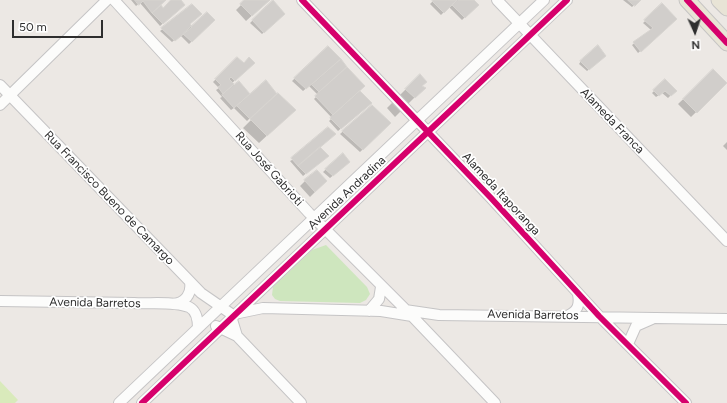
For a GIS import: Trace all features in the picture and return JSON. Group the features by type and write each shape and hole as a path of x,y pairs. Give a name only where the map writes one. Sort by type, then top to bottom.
{"main road":[{"path":"687,0 727,43"},
{"path":"720,0 727,8"}],"street":[{"path":"0,105 108,0"},
{"name":"Rua José Gabrioti","path":"114,0 313,218 495,403"},
{"name":"Alameda Itaporanga","path":"302,0 491,198 578,294 686,403"},
{"name":"Alameda Franca","path":"497,0 727,241"},
{"name":"Avenida Andradina","path":"119,403 544,0"},
{"name":"Avenida Andradina","path":"142,403 324,228 428,133 567,0"},
{"name":"Rua Francisco Bueno de Camargo","path":"0,85 190,282 206,298 221,306"},
{"path":"171,304 179,304 185,300 189,294 190,282"},
{"path":"369,311 379,299 381,287"},
{"path":"567,316 574,313 578,308 580,303 578,294"},
{"name":"Avenida Barretos","path":"0,301 171,304 189,308 208,319"},
{"path":"221,306 234,316 237,336"},
{"path":"189,308 197,317 198,328"},
{"name":"Avenida Barretos","path":"234,316 246,310 263,308 369,311 439,315 599,316 727,319"},
{"name":"Avenida Barretos","path":"628,344 636,326 646,321 662,317"},
{"path":"208,319 220,329 237,336 301,403"}],"green space":[{"path":"326,245 367,287 370,294 366,300 360,303 280,301 275,299 272,295 273,287 312,250"},
{"path":"0,381 18,400 15,403 0,403"}],"building":[{"path":"135,0 166,0 152,13 143,1 139,5"},
{"path":"171,0 181,0 185,5 163,24 152,13 161,5 163,8"},
{"path":"244,0 270,0 252,16 240,4"},
{"path":"273,0 285,14 264,33 252,20"},
{"path":"457,0 444,13 432,1"},
{"path":"458,0 474,0 479,5 465,18 452,5"},
{"path":"628,0 641,0 635,6"},
{"path":"662,3 677,19 641,52 633,42 653,28 644,20"},
{"path":"192,4 202,14 190,24 192,27 175,41 161,28"},
{"path":"207,12 215,20 192,42 183,34"},
{"path":"598,45 606,56 589,70 580,61"},
{"path":"328,46 341,59 306,89 294,78"},
{"path":"237,57 244,63 249,57 255,63 235,81 231,77 229,79 234,84 223,94 218,87 221,85 215,79"},
{"path":"341,59 347,67 319,92 312,85"},
{"path":"347,67 365,86 333,115 315,96"},
{"path":"713,69 727,83 697,113 683,99"},
{"path":"420,74 427,82 422,86 426,88 415,98 405,89"},
{"path":"665,79 677,91 671,96 665,91 659,96 653,90"},
{"path":"266,80 277,94 250,119 237,106"},
{"path":"239,81 250,94 234,108 222,95"},
{"path":"360,91 372,103 341,129 330,118"},
{"path":"278,93 296,110 267,136 250,119"},
{"path":"372,105 391,123 363,150 342,131"},
{"path":"328,127 336,134 298,166 291,158"},
{"path":"320,147 329,156 306,174 298,166"},
{"path":"343,153 350,162 333,176 325,169"},
{"path":"317,170 327,181 315,192 304,180"}],"cycle path":[{"path":"302,0 491,198 599,316 686,403"},
{"path":"142,403 567,0"},
{"path":"687,0 727,43"}]}
